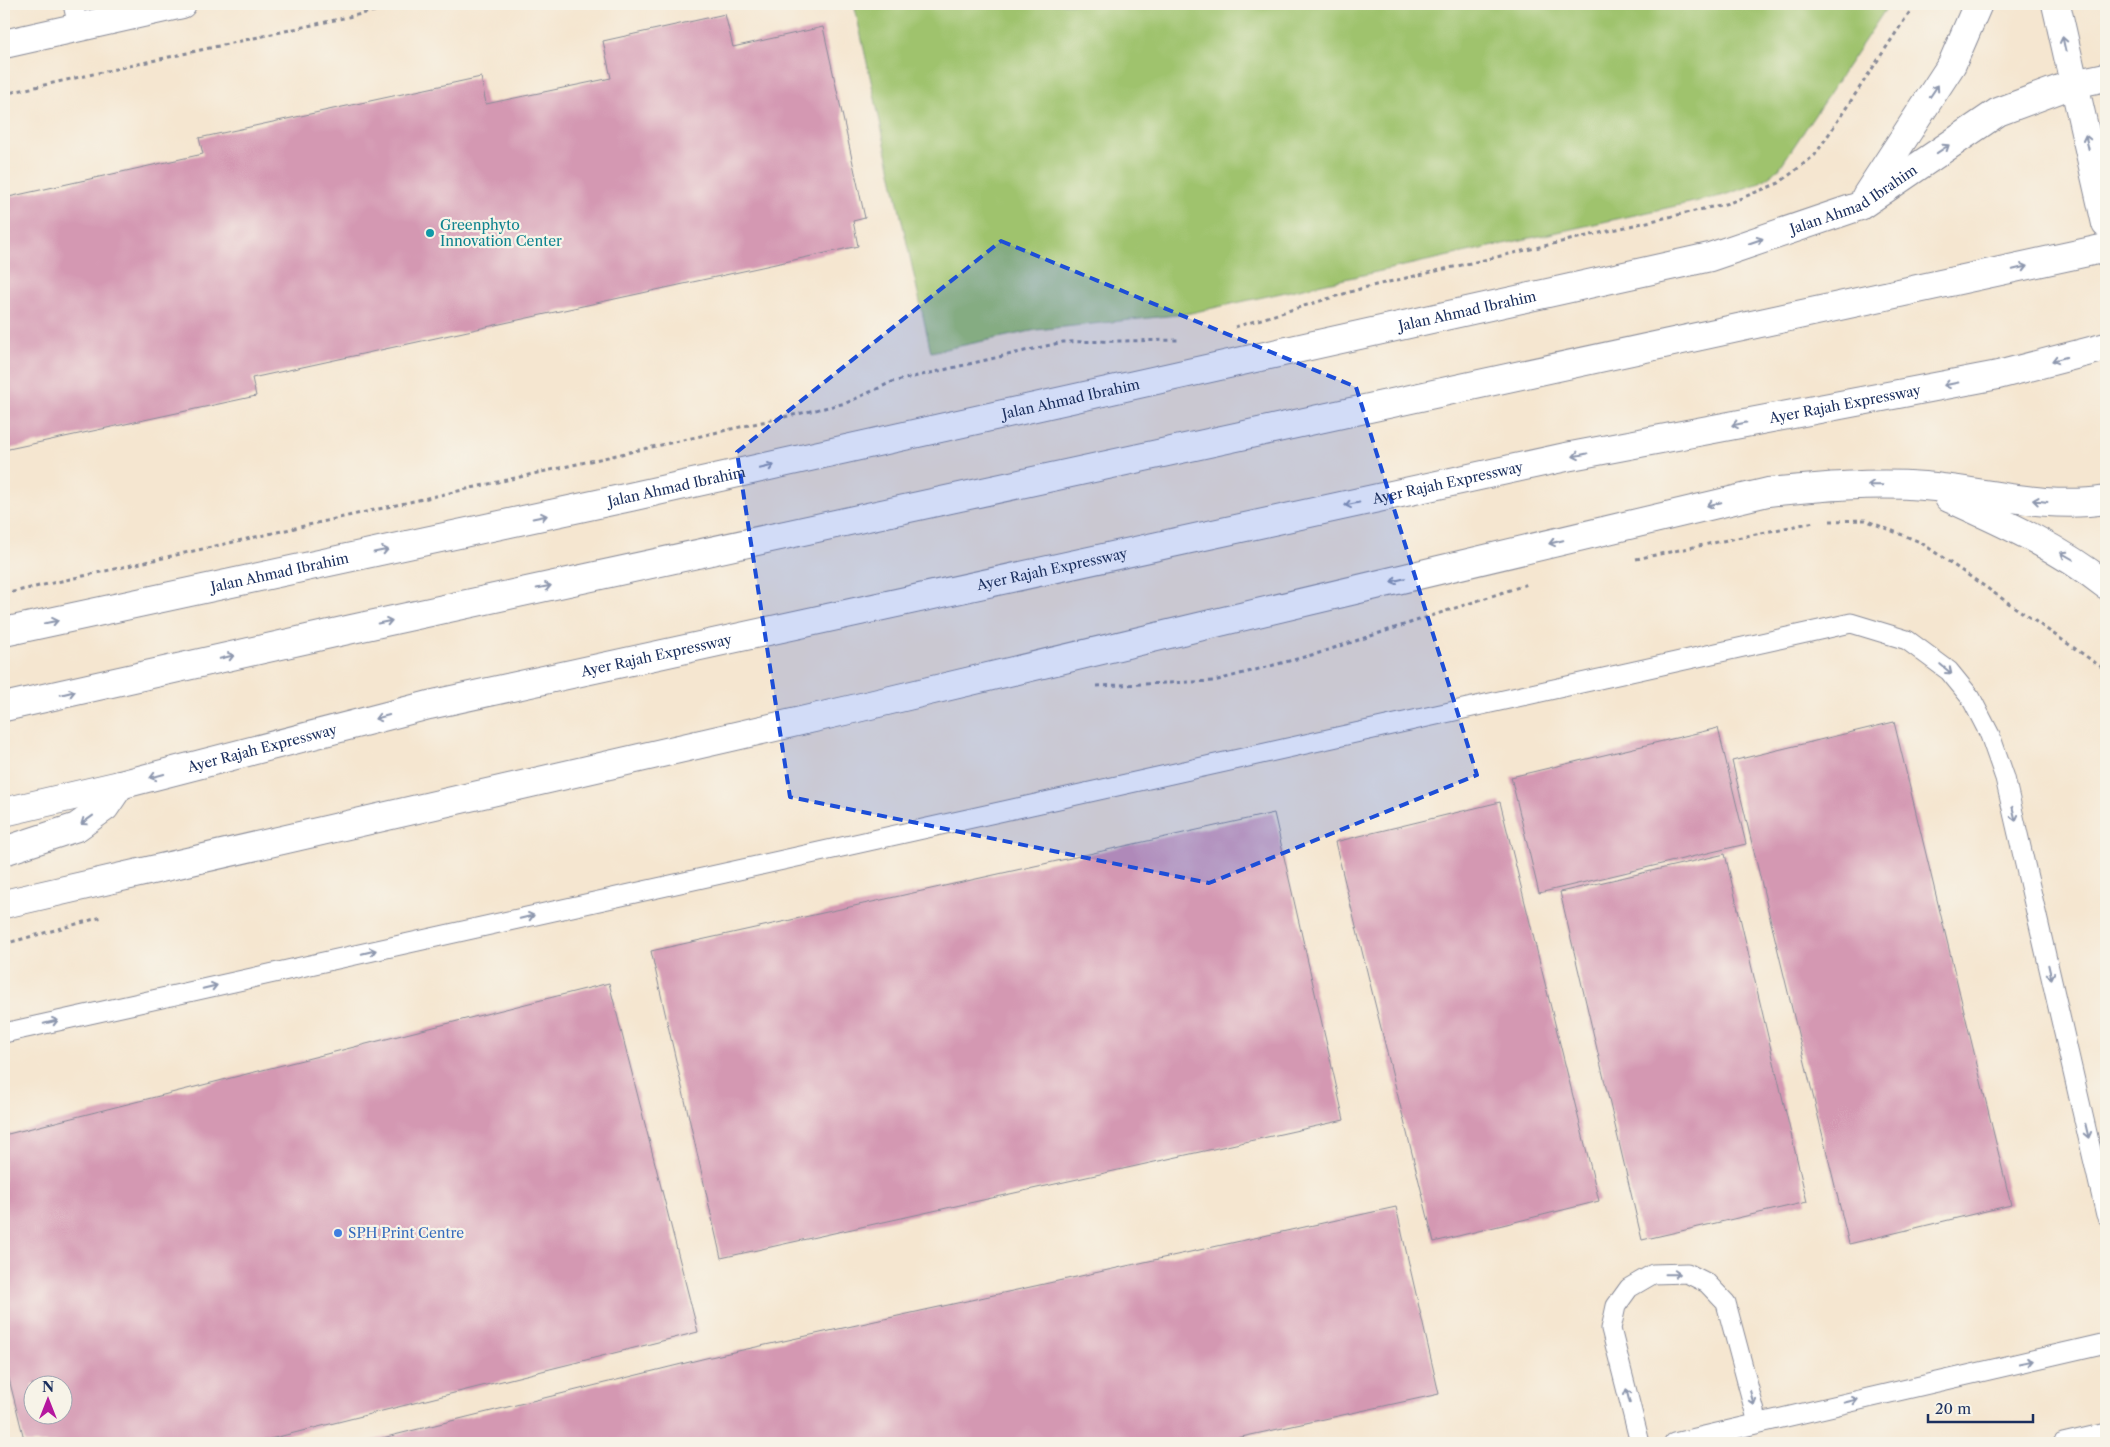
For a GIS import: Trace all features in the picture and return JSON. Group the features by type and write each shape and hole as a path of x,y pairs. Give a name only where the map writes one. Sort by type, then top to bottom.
{"main road":[{"path":"4,44 76,15 182,4"},
{"path":"1860,206 1952,64 1978,4"},
{"path":"2056,4 2106,224"},
{"name":"Jalan Ahmad Ibrahim","path":"4,632 611,502 1710,257 1860,206 1998,112 2073,84 2106,77"},
{"path":"9,705 2106,248"},
{"name":"Ayer Rajah Expressway","path":"4,812 120,785 430,705 1566,458 1998,375 2106,347"},
{"path":"4,904 852,709 1768,492 1843,485 1924,486 2051,502 2106,500"},
{"path":"1924,486 2009,525 2069,557 2106,585"},
{"path":"4,851 77,827 105,807 120,785"}],"lane":[{"path":"4,1033 1851,623 1907,640 1949,671 1970,698 1990,735 2005,778 2106,1215"},
{"path":"1640,1443 1611,1329 1616,1306 1630,1288 1653,1274 1687,1273 1707,1282 1726,1303 1758,1423"},
{"path":"1674,1443 2106,1344"},
{"path":"2063,1443 2106,1433"}],"path":[{"path":"4,94 406,4"},
{"path":"1232,328 1363,288 1729,203 1779,183 1815,156 1915,4"},
{"path":"4,594 846,403 892,382 1064,342 1185,340"},
{"path":"1827,521 1865,520 1920,542 2106,670"},
{"path":"1632,560 1817,522"},
{"path":"1092,686 1214,682 1319,653 1535,582"},
{"path":"4,944 105,916"}],"highlighted area":[{"path":"1001,241 1356,387 1477,775 1209,883 790,797 737,452"}],"green space":[{"path":"854,4 1889,4 1778,170 1757,184 1721,196 1186,314 1036,330 931,352"}],"building":[{"name":"Greenphyto Innovation Center","path":"725,14 733,47 823,27 865,218 853,221 858,246 252,378 256,396 4,450 4,198 203,154 199,138 481,77 486,104 611,78 603,41"},
{"path":"1894,722 2011,1205 1849,1244 1732,761"},
{"path":"1718,728 1746,844 1539,893 1511,777"},
{"path":"1500,802 1599,1201 1434,1242 1335,842"},
{"path":"1274,813 1344,1120 721,1258 651,951"},
{"path":"1725,854 1807,1202 1642,1240 1560,892"},
{"name":"SPH Print Centre","path":"609,983 698,1332 254,1443 25,1443 4,1359 4,1135"},
{"path":"1396,1207 1439,1394 1214,1443 362,1443 706,1358"}],"place":[{"name":"Greenphyto Innovation Center","path":"430,233"},
{"name":"SPH Print Centre","path":"338,1233"}]}
